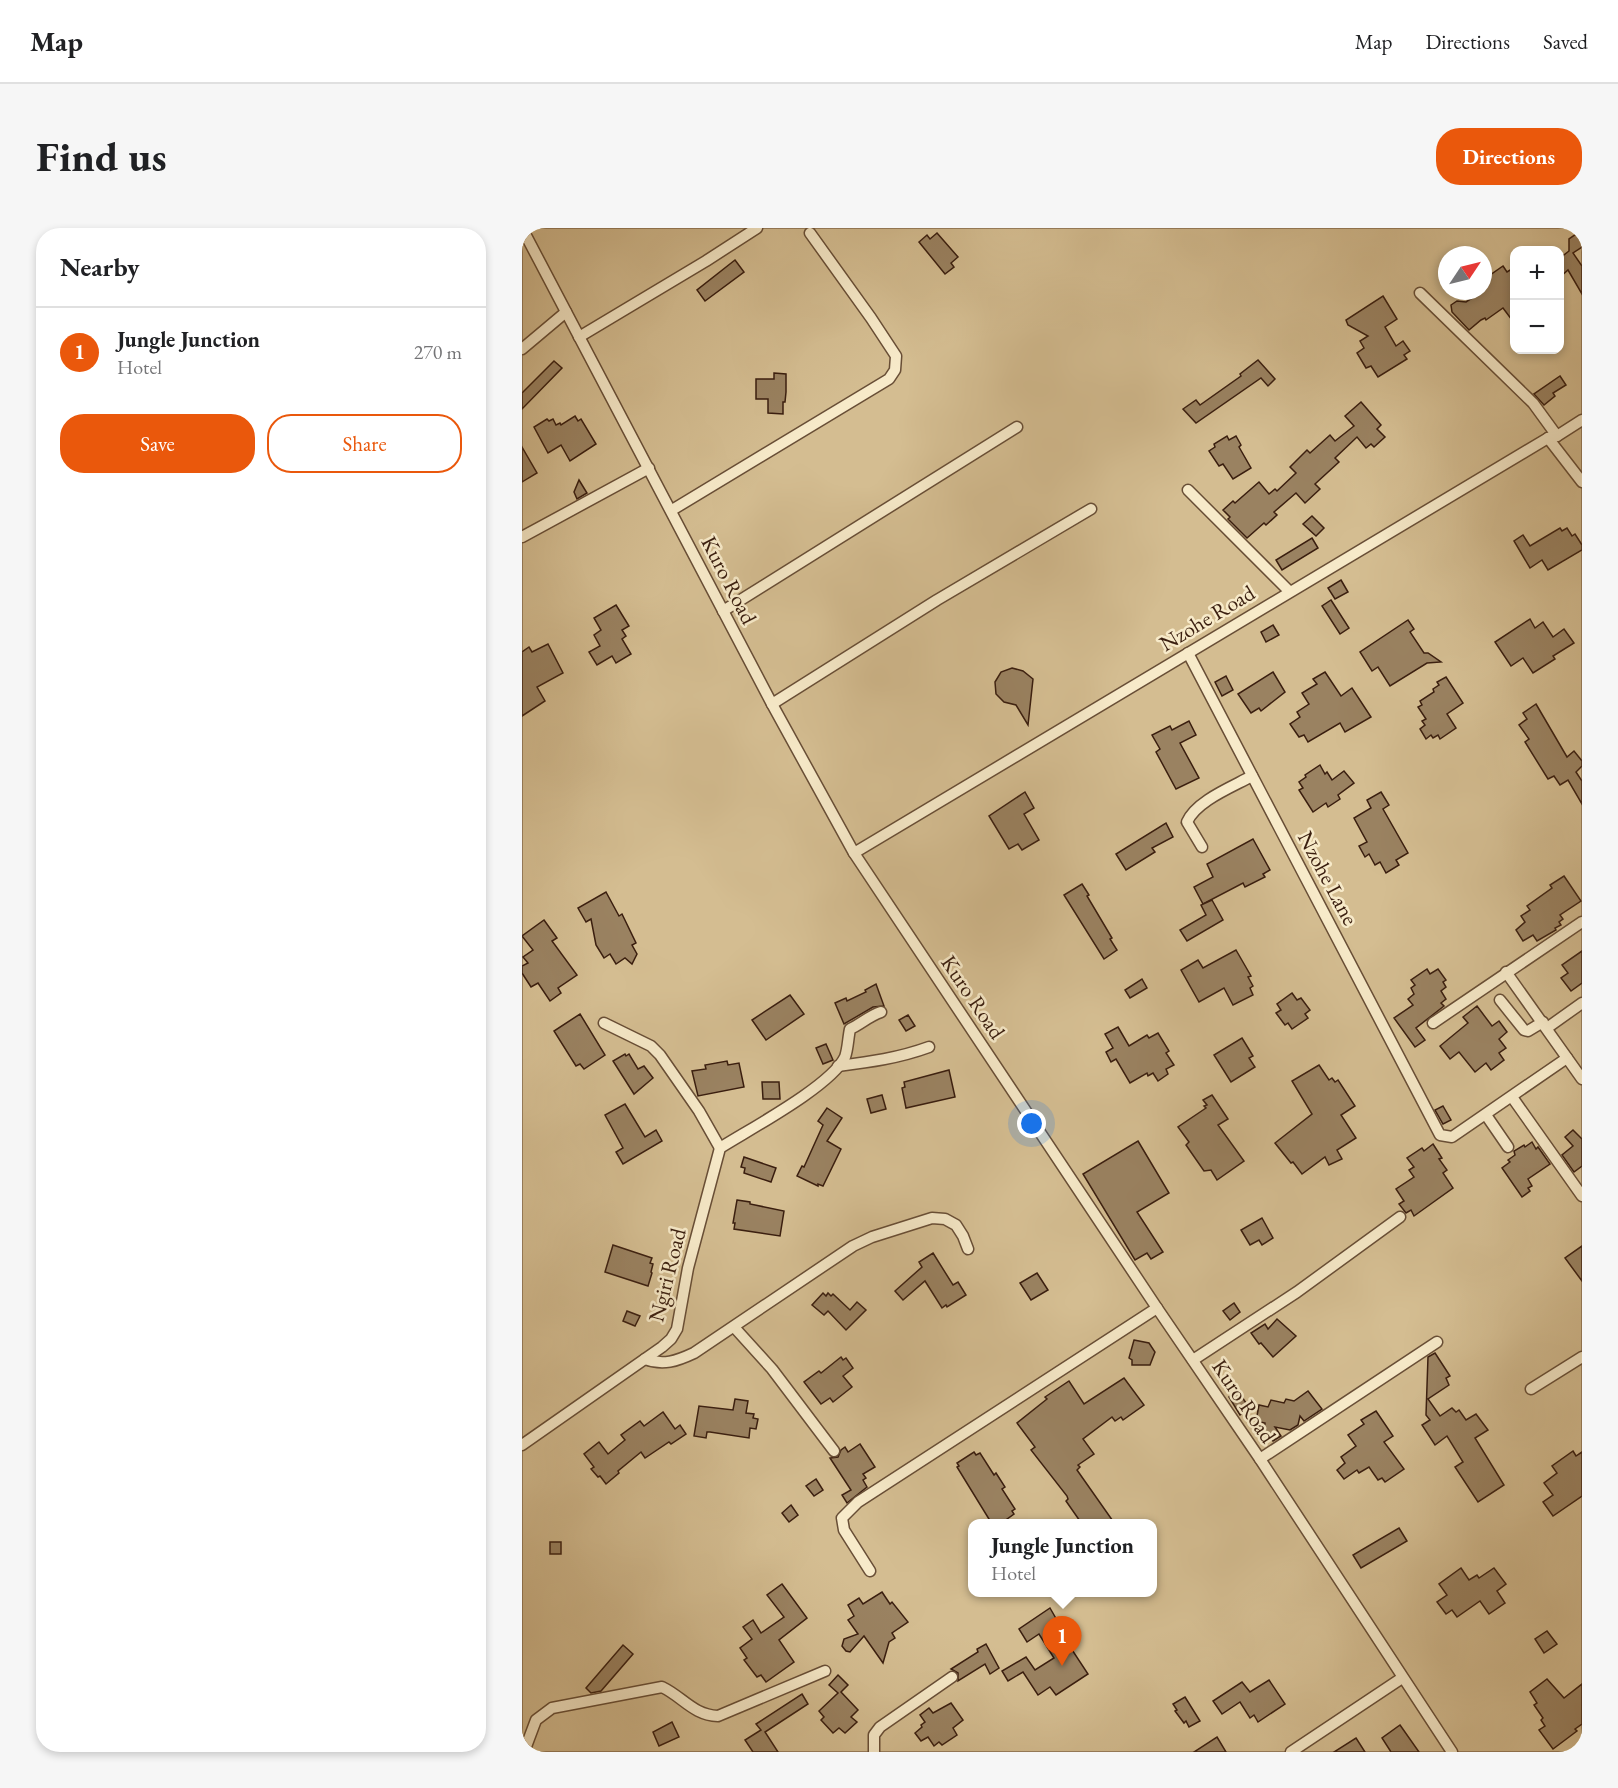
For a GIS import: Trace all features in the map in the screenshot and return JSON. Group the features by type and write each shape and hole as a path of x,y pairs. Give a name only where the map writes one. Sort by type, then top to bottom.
{"street":[{"name":"Kuro Road","path":"522,228 772,704 854,853 1156,1308 1260,1460 1452,1752"},
{"path":"579,337 757,228"},
{"path":"672,510 889,379 895,370 896,356 810,233"},
{"path":"1420,292 1533,403 1582,482"},
{"path":"522,349 566,312"},
{"name":"Nzohe Road","path":"854,853 1289,591 1582,420"},
{"path":"723,611 1017,427"},
{"path":"522,537 649,468"},
{"path":"1188,490 1289,591"},
{"path":"772,704 937,600 1091,509"},
{"name":"Nzohe Lane","path":"1188,652 1440,1135 1452,1137 1486,1115"},
{"path":"1202,847 1187,822 1191,814 1200,805 1252,776"},
{"path":"1433,1023 1582,922"},
{"path":"1506,972 1582,1078"},
{"path":"1500,1000 1524,1030 1528,1031 1545,1025 1582,1003"},
{"path":"604,1023 651,1046 660,1055 699,1111 720,1148 808,1093 833,1073 845,1056 850,1029 881,1012"},
{"path":"838,1066 876,1062 929,1047"},
{"path":"1508,1147 1486,1115 1567,1058"},
{"path":"1512,1097 1582,1196"},
{"name":"Ngiri Road","path":"522,1445 671,1339 676,1329 688,1268 720,1148"},
{"path":"1193,1360 1297,1292 1400,1217"},
{"path":"645,1359 657,1363 683,1358 694,1353 853,1246 872,1237 932,1218 945,1219 956,1225 968,1249"},
{"path":"870,1571 842,1523 845,1514 858,1502 1156,1308"},
{"path":"734,1327 760,1354 834,1451"},
{"path":"1260,1460 1437,1342"},
{"path":"1531,1389 1582,1357"},
{"path":"524,1752 536,1720 552,1708 662,1687 671,1691 700,1714 718,1716 825,1671"},
{"path":"874,1752 874,1735 880,1727 952,1677"},
{"path":"1291,1752 1402,1678"}],"shaded area":[{"path":"522,228 1582,228 1582,1752 522,1752"}],"building":[{"path":"1582,230 1582,247 1573,253 1582,266 1582,294 1568,270 1564,274 1564,255 1569,251 1569,239"},
{"path":"937,233 958,257 951,263 954,267 945,274 919,242 927,235 930,239"},
{"path":"735,260 744,272 705,301 697,290"},
{"path":"1503,266 1507,272 1510,270 1510,317 1503,308 1486,320 1485,318 1481,320 1469,330 1452,312 1451,305 1457,301 1492,300 1492,274"},
{"path":"1383,296 1397,319 1385,327 1396,346 1403,341 1410,351 1404,355 1407,359 1378,377 1371,366 1366,368 1357,353 1364,348 1360,341 1368,336 1348,325 1346,320"},
{"path":"1258,360 1275,379 1268,386 1261,378 1196,423 1183,409 1196,400 1200,405 1241,376 1240,374"},
{"path":"554,361 562,368 522,409 522,393"},
{"path":"774,373 786,374 783,414 768,413 768,399 756,399 756,379 774,379"},
{"path":"1560,376 1566,385 1553,393 1555,396 1544,405 1534,394"},
{"path":"1361,402 1381,425 1377,429 1385,437 1374,447 1371,444 1366,448 1357,437 1335,458 1339,462 1315,484 1320,489 1305,503 1296,493 1274,512 1277,515 1247,538 1228,519 1230,517 1223,510 1233,501 1235,503 1259,482 1269,494 1275,489 1277,491 1296,473 1290,467 1307,450 1310,453 1330,435 1335,441 1354,426 1345,416"},
{"path":"575,416 578,421 581,419 596,444 570,461 561,445 548,453 534,427 547,419 549,421 553,419 556,425 560,423 561,425"},
{"path":"1227,436 1229,440 1236,436 1241,445 1239,447 1251,468 1233,479 1223,464 1219,466 1209,451 1215,447 1214,444"},
{"path":"522,447 537,473 522,482"},
{"path":"579,480 587,493 577,499 574,492"},
{"path":"1312,516 1324,528 1316,536 1303,524"},
{"path":"1560,528 1562,531 1567,528 1572,536 1575,534 1582,545 1582,550 1548,570 1542,560 1530,568 1514,541 1523,535 1530,546"},
{"path":"1312,538 1318,548 1282,570 1276,560"},
{"path":"1341,580 1348,592 1335,599 1328,588"},
{"path":"1331,600 1349,628 1340,634 1322,606"},
{"path":"616,605 629,626 622,630 626,636 622,639 631,654 616,663 612,656 597,665 589,652 600,646 594,635 601,630 594,618"},
{"path":"1530,619 1535,628 1543,622 1553,637 1564,629 1574,643 1553,656 1555,659 1533,673 1523,658 1511,666 1495,642"},
{"path":"1408,620 1414,629 1410,632 1424,653 1428,653 1441,662 1427,663 1390,686 1378,667 1372,671 1360,652"},
{"path":"1273,625 1279,635 1266,642 1261,632"},
{"path":"548,644 563,673 537,687 545,701 522,716 522,652 529,647 532,652"},
{"path":"1012,668 1023,671 1033,679 1028,725 1016,705 1004,702 996,694 995,682 1001,672"},
{"path":"1273,672 1285,692 1261,711 1259,708 1251,713 1238,694"},
{"path":"1325,672 1341,696 1352,688 1371,717 1345,732 1340,723 1308,742 1304,735 1299,737 1290,724 1300,717 1297,712 1309,704 1302,693 1317,684 1313,679"},
{"path":"1226,676 1233,690 1222,696 1215,682"},
{"path":"1446,677 1463,703 1447,714 1456,728 1440,739 1438,735 1433,738 1431,735 1426,739 1420,729 1425,725 1422,721 1426,719 1418,707 1422,705 1420,701 1434,692 1433,689 1439,685 1437,682"},
{"path":"1536,704 1567,757 1574,751 1582,761 1582,766 1576,772 1582,781 1582,804 1568,780 1560,785 1554,776 1548,779 1525,742 1529,739 1519,725 1527,719 1523,713"},
{"path":"1189,721 1196,735 1180,743 1199,778 1176,789 1156,752 1160,749 1152,735 1170,726 1172,730"},
{"path":"1320,765 1332,780 1344,771 1354,783 1338,795 1340,799 1328,807 1326,803 1313,812 1299,790 1303,788 1299,782"},
{"path":"1025,792 1034,808 1024,814 1039,840 1022,850 1018,844 1009,849 989,816"},
{"path":"1381,792 1389,805 1383,809 1408,853 1396,860 1399,865 1386,873 1380,862 1375,865 1369,854 1365,857 1359,846 1367,842 1354,818 1371,808 1367,800"},
{"path":"1166,823 1173,837 1152,848 1155,852 1126,870 1116,854"},
{"path":"1253,839 1270,870 1263,874 1265,877 1245,887 1243,883 1203,904 1194,887 1213,877 1207,864"},
{"path":"1564,876 1581,901 1560,915 1563,919 1559,922 1561,925 1555,928 1556,930 1537,941 1533,935 1523,941 1516,930 1525,922 1521,916 1530,910 1527,906 1552,888 1550,885"},
{"path":"1082,884 1117,950 1104,959 1064,895"},
{"path":"606,892 619,916 622,914 636,943 632,945 637,954 632,964 625,958 616,964 610,954 604,958 596,945 591,919 586,922 578,908"},
{"path":"1212,900 1223,920 1187,941 1180,930 1206,915 1201,905"},
{"path":"544,920 557,938 552,941 577,975 558,988 561,993 550,1001 538,983 531,987 522,973 522,966 528,963 523,957 533,950 522,936"},
{"path":"1236,950 1251,976 1248,977 1253,986 1250,988 1253,995 1233,1005 1224,988 1199,1002 1181,970 1198,960 1203,968"},
{"path":"1582,951 1582,983 1571,991 1561,978 1568,973 1562,965"},
{"path":"1427,969 1430,974 1438,969 1446,980 1443,982 1446,987 1441,991 1446,999 1441,1003 1444,1006 1416,1028 1425,1040 1415,1047 1394,1018 1413,1005 1408,999 1414,994 1411,988 1415,985 1411,980"},
{"path":"1142,979 1147,988 1130,998 1125,990"},
{"path":"876,984 884,1006 873,1007 844,1024 835,1003 846,998 847,1001 866,992 865,990"},
{"path":"1292,993 1297,1000 1301,998 1310,1010 1305,1014 1308,1018 1292,1029 1288,1023 1285,1025 1276,1013 1281,1010 1277,1004"},
{"path":"790,995 804,1014 766,1040 752,1020"},
{"path":"1477,1006 1492,1026 1499,1021 1507,1032 1499,1039 1506,1048 1499,1053 1504,1060 1491,1070 1486,1063 1475,1072 1459,1052 1450,1059 1440,1046 1468,1023 1463,1017"},
{"path":"580,1014 605,1055 584,1069 580,1064 576,1066 554,1031"},
{"path":"908,1015 915,1026 906,1031 899,1020"},
{"path":"1118,1027 1129,1046 1147,1035 1149,1038 1158,1033 1174,1065 1166,1069 1168,1074 1158,1081 1153,1073 1148,1076 1147,1073 1130,1083 1116,1059 1111,1062 1106,1052 1113,1048 1105,1034"},
{"path":"1242,1038 1253,1056 1249,1058 1255,1067 1231,1082 1214,1055"},
{"path":"826,1044 833,1060 823,1064 816,1048"},
{"path":"625,1054 626,1056 629,1054 638,1069 644,1066 653,1078 634,1094 613,1061"},
{"path":"727,1061 728,1065 739,1063 744,1087 698,1096 692,1071 706,1069 705,1065"},
{"path":"1319,1065 1329,1080 1332,1078 1335,1082 1338,1080 1355,1106 1341,1115 1356,1138 1337,1150 1342,1159 1329,1165 1325,1157 1302,1174 1275,1143 1312,1114 1292,1081"},
{"path":"949,1070 955,1097 906,1108 902,1088 905,1087 904,1082"},
{"path":"762,1082 779,1082 780,1099 763,1099"},
{"path":"882,1095 886,1109 871,1113 867,1099"},
{"path":"1212,1095 1228,1119 1218,1125 1244,1161 1217,1180 1211,1170 1204,1171 1186,1145 1189,1142 1178,1127 1206,1108 1204,1106 1207,1105 1203,1100"},
{"path":"625,1104 645,1137 656,1130 662,1141 623,1164 616,1152 623,1148 605,1115"},
{"path":"1443,1106 1451,1120 1443,1124 1435,1110"},
{"path":"827,1108 842,1118 827,1141 841,1149 823,1186 818,1184 818,1186 797,1176 802,1166 804,1167 823,1125 818,1121"},
{"path":"1573,1130 1582,1139 1582,1166 1574,1172 1562,1155 1573,1146 1565,1137"},
{"path":"1138,1141 1169,1193 1137,1212 1163,1252 1151,1259 1147,1253 1135,1260 1083,1174"},
{"path":"1532,1142 1550,1164 1528,1179 1532,1186 1528,1188 1530,1191 1522,1197 1502,1168 1515,1155 1514,1151"},
{"path":"1433,1144 1442,1158 1439,1159 1447,1170 1443,1173 1453,1188 1414,1216 1411,1210 1406,1213 1399,1204 1404,1201 1396,1189 1414,1177 1409,1170 1414,1167 1407,1158 1422,1148 1424,1151"},
{"path":"744,1157 776,1168 771,1182 744,1173 745,1168 741,1167"},
{"path":"737,1200 784,1211 780,1236 734,1229"},
{"path":"1262,1218 1273,1238 1262,1245 1259,1240 1250,1245 1241,1230"},
{"path":"613,1245 652,1258 650,1263 653,1264 652,1273 648,1286 605,1272"},
{"path":"1582,1246 1582,1281 1565,1258"},
{"path":"933,1253 953,1285 958,1282 966,1295 947,1307 946,1305 942,1308 925,1281 903,1300 895,1291 922,1267 919,1262"},
{"path":"1037,1273 1048,1290 1031,1300 1020,1283"},
{"path":"823,1293 826,1296 828,1293 831,1296 833,1294 850,1310 857,1302 866,1310 846,1330 828,1311 824,1315 812,1305"},
{"path":"1234,1303 1240,1312 1230,1320 1223,1311"},
{"path":"627,1311 640,1316 635,1326 623,1321"},
{"path":"1277,1319 1296,1336 1273,1357 1251,1333 1265,1324 1268,1329"},
{"path":"1134,1340 1149,1343 1155,1352 1150,1365 1132,1365 1132,1360 1129,1358"},
{"path":"1435,1353 1450,1376 1446,1378 1449,1385 1428,1399 1440,1416 1452,1408 1456,1412 1459,1410 1466,1420 1476,1414 1488,1430 1475,1438 1504,1485 1478,1502 1455,1467 1463,1462 1447,1436 1435,1445 1422,1425 1430,1420 1426,1415 1428,1357"},
{"path":"841,1357 843,1360 846,1358 853,1368 843,1376 852,1387 833,1402 830,1398 821,1404 804,1382 819,1371 821,1373"},
{"path":"1124,1378 1144,1405 1123,1420 1121,1417 1115,1421 1112,1417 1083,1439 1094,1454 1078,1465 1080,1467 1077,1470 1111,1519 1079,1519 1066,1501 1067,1496 1031,1450 1035,1447 1017,1423 1047,1399 1045,1397 1069,1381 1084,1404"},
{"path":"1238,1391 1246,1403 1256,1405 1240,1415 1229,1397"},
{"path":"1308,1391 1322,1409 1304,1421 1300,1416 1298,1425 1290,1430 1275,1427 1281,1436 1273,1441 1264,1431 1265,1423 1256,1421 1259,1405 1268,1407 1271,1400 1284,1403 1286,1399 1294,1401"},
{"path":"735,1399 748,1401 746,1413 754,1414 753,1418 758,1419 756,1429 750,1428 749,1438 710,1432 707,1432 706,1438 694,1436 699,1406 733,1410"},
{"path":"1376,1411 1393,1436 1384,1442 1404,1469 1385,1482 1382,1478 1378,1480 1369,1467 1359,1473 1357,1470 1344,1479 1337,1470 1345,1463 1341,1457 1356,1446 1348,1435 1364,1424 1361,1420"},
{"path":"663,1412 675,1429 680,1425 686,1434 645,1458 641,1452 606,1484 600,1476 598,1477 591,1469 594,1467 584,1454 599,1442 608,1454 625,1440 621,1435 640,1421 644,1426"},
{"path":"860,1444 875,1467 863,1474 867,1487 847,1503 842,1495 851,1490 830,1458 838,1457 845,1447 848,1452"},
{"path":"1573,1451 1576,1456 1582,1452 1582,1496 1553,1516 1543,1502 1553,1495 1544,1483 1557,1473 1552,1466"},
{"path":"974,1452 976,1455 980,1453 1005,1487 1002,1489 1015,1509 1012,1511 1014,1514 1007,1519 989,1519 957,1467 959,1466 957,1463"},
{"path":"816,1479 823,1490 814,1496 806,1486"},
{"path":"791,1505 798,1515 789,1522 782,1513"},
{"path":"1399,1528 1407,1541 1361,1568 1353,1555"},
{"path":"550,1542 561,1542 561,1554 550,1554"},
{"path":"1461,1568 1469,1580 1477,1575 1479,1578 1494,1568 1506,1584 1497,1591 1505,1603 1489,1614 1480,1601 1457,1617 1452,1610 1446,1614 1437,1602 1447,1595 1439,1584"},
{"path":"782,1584 807,1618 779,1640 794,1662 766,1682 761,1675 757,1677 744,1660 747,1658 740,1648 752,1639 743,1627 753,1620 761,1633 784,1617 767,1595"},
{"path":"882,1592 890,1604 892,1602 908,1622 892,1633 895,1638 889,1642 883,1663 864,1636 850,1652 842,1646 844,1639 858,1634 848,1620 854,1616 848,1605 859,1598 863,1604"},
{"path":"1050,1608 1058,1622 1055,1624 1088,1674 1056,1695 1050,1687 1038,1695 1023,1672 1008,1681 1002,1671 1026,1657 1035,1670 1054,1658 1039,1634 1027,1642 1019,1629"},
{"path":"1547,1631 1557,1644 1544,1653 1535,1639"},
{"path":"986,1644 999,1668 990,1674 985,1664 958,1681 958,1673 951,1669 978,1652 977,1649"},
{"path":"623,1645 633,1654 601,1691 591,1693 586,1688"},
{"path":"838,1675 848,1685 841,1692 858,1710 851,1717 857,1722 845,1733 839,1728 833,1733 821,1720 824,1717 819,1711 838,1693 829,1685"},
{"path":"1547,1679 1564,1698 1582,1684 1582,1724 1575,1729 1577,1731 1553,1749 1539,1730 1545,1726 1541,1720 1543,1718 1534,1705 1537,1703 1530,1692"},
{"path":"1269,1680 1285,1704 1258,1722 1254,1715 1250,1718 1240,1702 1222,1714 1213,1701 1242,1682 1250,1692"},
{"path":"802,1694 808,1704 765,1732 778,1752 753,1752 745,1740 761,1730 756,1724"},
{"path":"1185,1697 1200,1721 1189,1727 1175,1711 1177,1710 1173,1704"},
{"path":"951,1703 963,1720 953,1728 957,1735 942,1745 939,1742 934,1746 928,1737 921,1741 915,1733 925,1722 920,1715 929,1708 933,1713"},
{"path":"672,1722 679,1737 659,1746 653,1732"},
{"path":"1400,1725 1419,1752 1391,1752 1382,1738"},
{"path":"1217,1737 1226,1752 1194,1752"},
{"path":"1356,1738 1365,1752 1334,1752"}],"place":[{"name":"Jungle Junction","path":"1062,1666"}]}
